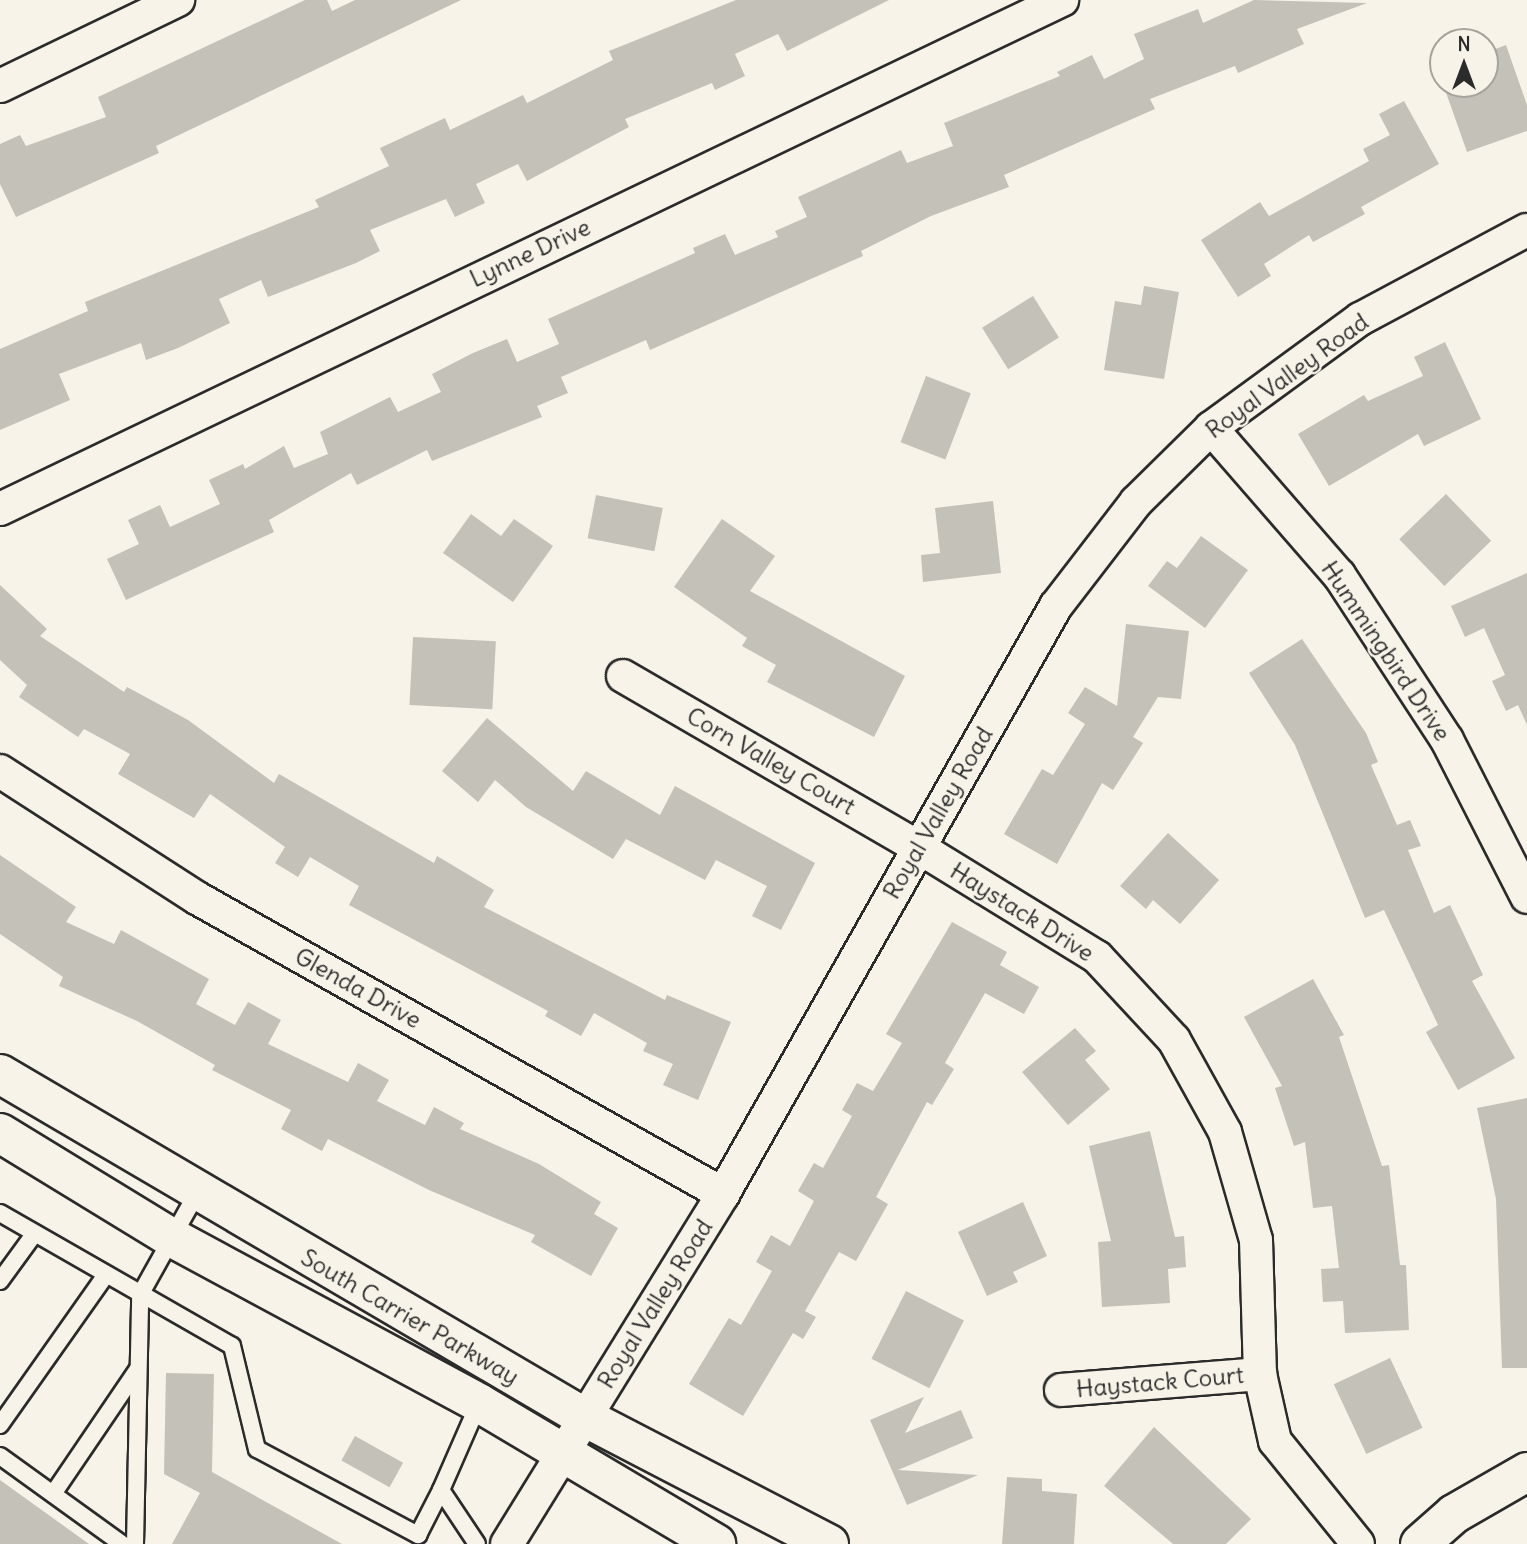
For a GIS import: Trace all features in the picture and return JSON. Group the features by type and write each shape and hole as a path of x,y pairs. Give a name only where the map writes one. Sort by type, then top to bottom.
{"main road":[{"name":"South Carrier Parkway","path":"0,1074 197,1193 584,1417 829,1544"},
{"name":"South Carrier Parkway","path":"0,1133 169,1236 479,1404 716,1544"},
{"path":"1420,1544 1454,1514 1527,1472"}],"street":[{"path":"0,86 178,0"},
{"name":"Lynne Drive","path":"0,509 1062,0"},
{"name":"Royal Valley Road","path":"507,1544 723,1194 1056,606 1136,502 1211,428 1360,319 1527,230"},
{"name":"Hummingbird Drive","path":"1211,428 1339,575 1447,740 1527,897"},
{"name":"Corn Valley Court","path":"623,676 918,846"},
{"name":"Glenda Drive","path":"0,771 197,898 723,1194"},
{"name":"Haystack Drive","path":"918,846 1097,957 1174,1040 1225,1132 1256,1240 1259,1374 1275,1441 1358,1544"},
{"name":"Haystack Court","path":"1061,1390 1259,1374"}],"lane":[{"path":"135,1544 140,1295 169,1236 197,1193"},
{"path":"0,1213 232,1346 257,1449 416,1540 479,1404"},
{"path":"0,1281 35,1233"},
{"path":"0,1425 106,1275"},
{"path":"53,1494 138,1369"},
{"path":"0,1456 122,1544"},
{"path":"441,1490 477,1544"}],"building":[{"path":"305,0 327,0 332,11 355,0 461,0 156,146 159,153 16,217 0,184 0,144 20,135 26,146 106,117 98,97"},
{"path":"736,0 889,0 787,51 778,34 735,54 745,76 715,90 712,83 625,119 629,127 527,181 518,164 476,184 485,203 455,217 446,199 370,230 380,251 356,263 268,297 261,280 219,299 230,323 178,348 146,360 141,343 59,374 70,400 0,430 0,349 88,311 85,302 319,207 315,200 389,166 380,148 445,118 450,130 523,95 527,103 613,60 609,51"},
{"path":"1254,0 1367,3 1297,29 1304,44 1238,73 1235,66 1150,99 1155,109 1004,175 1009,187 931,216 861,251 863,256 650,350 646,340 561,377 568,393 537,406 542,417 432,461 427,450 357,485 351,473 269,520 274,532 126,600 107,559 139,544 128,520 160,505 170,527 220,504 209,480 243,464 245,469 284,446 294,468 328,454 320,432 390,397 398,412 441,392 432,374 473,353 507,339 517,362 559,344 548,319 695,253 693,248 725,234 735,255 778,237 775,231 807,217 798,197 901,150 907,163 953,146 944,123 1060,76 1057,72 1092,55 1104,79 1144,59 1134,34 1198,9 1203,23"},
{"path":"1506,45 1527,105 1527,131 1467,152 1448,98 1499,98 1499,48"},
{"path":"1404,101 1439,164 1361,207 1365,214 1313,242 1309,235 1264,264 1271,276 1238,297 1201,240 1260,202 1269,216 1369,161 1363,149 1390,135 1379,114"},
{"path":"1144,286 1179,292 1164,379 1104,370 1115,301 1141,305"},
{"path":"1033,296 1059,338 1008,369 982,328"},
{"path":"1445,342 1481,419 1424,446 1418,434 1329,486 1298,434 1364,395 1368,401 1423,376 1414,357"},
{"path":"926,376 971,393 945,459 901,442"},
{"path":"1446,494 1491,541 1444,586 1399,539"},
{"path":"596,495 663,508 654,551 588,538"},
{"path":"993,501 1001,573 923,582 921,555 940,553 935,508"},
{"path":"471,514 501,536 514,519 553,546 513,602 443,553"},
{"path":"722,519 775,556 750,591 905,676 874,737 767,682 776,665 742,646 747,638 674,587"},
{"path":"1201,536 1248,570 1205,628 1148,586 1167,561 1177,568"},
{"path":"1527,573 1527,725 1518,705 1506,711 1492,681 1505,675 1484,628 1465,637 1451,606"},
{"path":"0,585 47,629 40,636 124,692 127,687 188,720 274,783 279,774 434,863 437,856 494,890 484,907 665,1000 667,995 731,1022 698,1100 663,1085 673,1064 643,1051 647,1043 594,1013 581,1036 545,1016 548,1011 349,905 359,886 310,857 298,877 275,863 285,847 210,794 194,818 118,774 130,754 84,729 78,737 19,697 27,685 0,660"},
{"path":"1126,624 1189,631 1181,699 1158,697 1133,737 1143,743 1113,790 1102,783 1057,864 1004,834 1042,769 1053,775 1085,724 1068,713 1085,687 1117,706"},
{"path":"413,637 496,641 492,709 409,705"},
{"path":"1302,639 1366,733 1378,762 1371,765 1397,825 1410,820 1421,846 1408,850 1434,913 1450,905 1483,975 1472,981 1515,1058 1458,1090 1426,1032 1438,1025 1384,910 1365,918 1295,745 1249,673"},
{"path":"487,718 573,791 586,771 660,815 675,786 815,863 781,930 752,916 767,886 716,860 705,880 626,839 613,859 526,807 495,780 478,802 442,771"},
{"path":"1168,833 1219,880 1180,924 1153,900 1146,909 1120,886"},
{"path":"0,855 76,907 66,922 114,944 121,930 209,979 196,1004 235,1025 248,1002 281,1020 268,1044 348,1082 358,1063 389,1080 377,1101 425,1125 434,1107 464,1123 460,1129 539,1164 601,1202 594,1214 618,1228 591,1276 531,1242 535,1235 429,1190 328,1139 322,1151 281,1129 291,1110 212,1070 215,1065 137,1021 59,986 63,977 0,934"},
{"path":"952,922 1007,952 1000,965 1039,987 1024,1014 985,993 945,1063 954,1069 932,1105 927,1102 876,1197 888,1204 856,1261 839,1252 805,1311 816,1317 803,1339 793,1333 743,1416 689,1384 729,1318 741,1325 772,1271 756,1262 771,1235 790,1246 814,1201 798,1191 814,1163 823,1168 852,1116 842,1110 857,1083 873,1091 902,1043 886,1034"},
{"path":"1313,979 1344,1035 1339,1037 1382,1166 1389,1165 1400,1265 1406,1265 1409,1330 1345,1333 1343,1301 1323,1302 1321,1269 1339,1268 1332,1206 1313,1208 1305,1142 1294,1146 1275,1088 1282,1086 1244,1017"},
{"path":"1075,1028 1096,1051 1085,1060 1110,1089 1068,1125 1022,1072"},
{"path":"1527,1098 1527,1368 1502,1368 1496,1199 1477,1108"},
{"path":"1150,1131 1175,1237 1184,1236 1186,1267 1168,1269 1170,1303 1102,1307 1098,1242 1111,1241 1089,1146"},
{"path":"1023,1202 1047,1256 1013,1272 1018,1282 987,1296 958,1232"},
{"path":"906,1291 964,1321 929,1388 871,1359"},
{"path":"1390,1358 1423,1428 1366,1454 1334,1384"},
{"path":"166,1373 214,1374 212,1472 342,1544 172,1544 200,1493 164,1474"},
{"path":"924,1397 905,1433 961,1410 973,1438 898,1470 978,1475 907,1505 870,1420"},
{"path":"1154,1427 1251,1519 1226,1544 1173,1544 1104,1486"},
{"path":"355,1436 403,1463 390,1487 341,1460"},
{"path":"1007,1477 1042,1479 1042,1491 1077,1494 1074,1544 1002,1544"},
{"path":"0,1480 89,1544 0,1544"}]}
